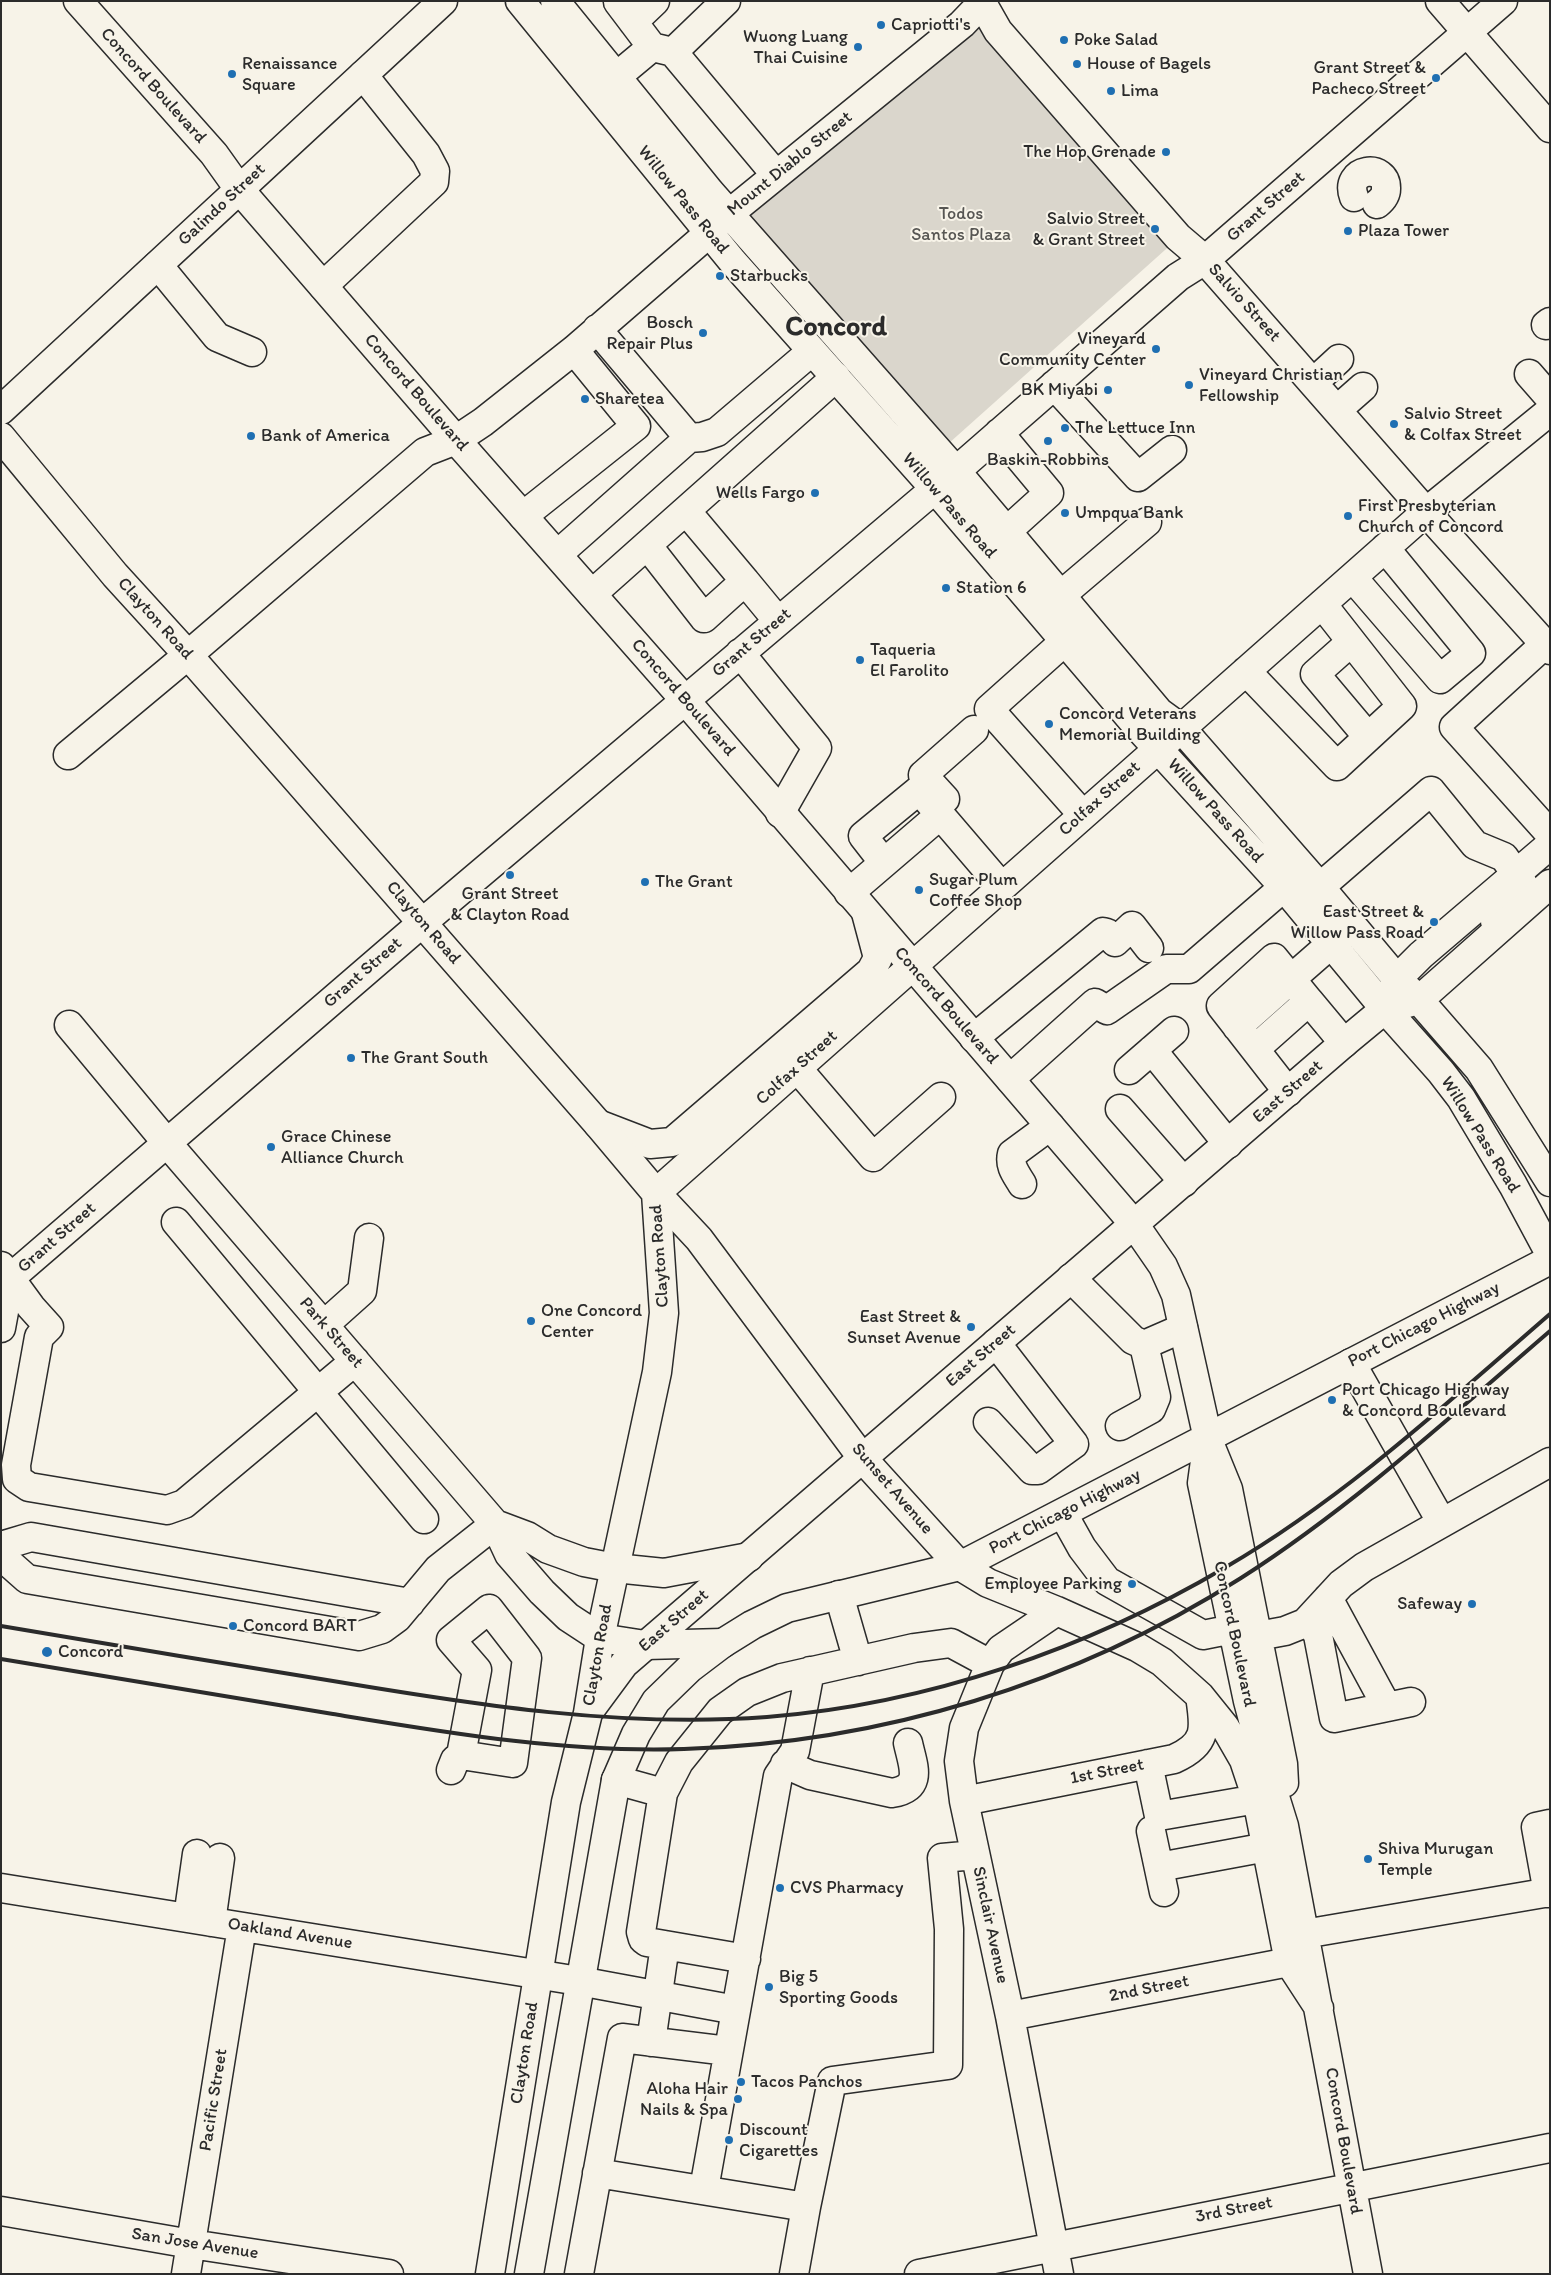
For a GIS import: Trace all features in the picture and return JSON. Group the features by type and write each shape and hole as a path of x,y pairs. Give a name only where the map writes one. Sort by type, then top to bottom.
{"street":[{"name":"Concord Boulevard","path":"78,1 214,154 239,189 456,440 684,699 857,903 1010,1079 1134,1224 1163,1266 1176,1295 1208,1439 1202,1483 1245,1633 1248,1701 1284,1826 1368,2274"},
{"name":"Galindo Street","path":"1,410 443,1"},
{"name":"Willow Pass Road","path":"520,1 719,222 946,480 1065,641 1137,726 1284,887 1385,1009 1441,1072 1460,1098 1513,1185 1550,1254"},
{"name":"Willow Pass Road","path":"555,1 616,76 719,222 733,262 836,378 946,480 1007,531 1159,712 1181,728 1320,887 1397,979 1419,1000 1479,1069 1550,1182"},
{"path":"655,1 625,12 663,49 776,175"},
{"path":"616,76 663,49 726,1"},
{"path":"1440,1 1550,128"},
{"name":"Grant Street","path":"4,1277 167,1143 684,699 946,480 1178,277 1205,260 1503,1"},
{"name":"Mount Diablo Street","path":"68,755 425,452 456,440 483,422 574,350 701,240 719,222 962,24 982,2"},
{"name":"Salvio Street","path":"982,2 1004,39 1178,237 1205,260 1547,647"},
{"path":"323,286 434,182 435,171 426,154 363,75"},
{"path":"1342,141 1364,172 1353,182 1352,192 1365,200"},
{"path":"158,265 217,337 252,352"},
{"path":"598,329 689,438"},
{"path":"523,516 636,426 574,350"},
{"path":"558,554 689,438 702,437 717,432 812,351"},
{"path":"1540,372 1550,398"},
{"path":"1325,395 1350,373 1325,395"},
{"path":"592,594 687,512 836,378"},
{"path":"1054,385 1138,477 1172,450"},
{"name":"Colfax Street","path":"656,1194 1158,747 1426,512 1550,411"},
{"path":"999,433 1049,493 1007,531"},
{"name":"Clayton Road","path":"1,437 115,575 188,655 598,1124 656,1194 664,1313 657,1372 600,1638 588,1713 566,1802 490,2274"},
{"path":"687,512 778,621"},
{"path":"1060,596 1148,522"},
{"path":"647,546 704,618 745,581"},
{"path":"1353,578 1440,679 1471,653 1385,548"},
{"path":"1246,671 1337,766 1402,706 1322,604"},
{"path":"1065,641 989,709 1083,815"},
{"path":"1351,642 1315,674 1368,737"},
{"path":"1547,647 1454,727 1550,834"},
{"path":"740,653 817,748 780,813"},
{"path":"974,730 923,775 1008,881"},
{"path":"1320,887 1431,791 1476,845 1504,857 1523,884 1519,894 1497,916 1493,933"},
{"path":"857,903 884,863 940,815 1008,881"},
{"name":"East Street","path":"1385,1009 1397,979 1421,955 1516,872 1550,845"},
{"name":"East Street","path":"588,1713 624,1664 1071,1278 1385,1009 1419,1000 1550,884"},
{"path":"1010,1079 1095,1003 1107,1010 1166,969 1189,969 1284,887"},
{"name":"Colfax Street","path":"598,1124 650,1144 672,1142 870,971 878,958 857,903"},
{"path":"974,1038 1103,932 1107,932 1115,942 1132,926 1149,948"},
{"path":"1291,979 1331,944"},
{"path":"1288,1092 1221,1006 1274,958 1344,1043"},
{"path":"1255,1049 1309,1001"},
{"name":"Park Street","path":"69,1025 167,1143 495,1524 509,1554 542,1592 568,1617 600,1638 645,1646 723,1643"},
{"path":"1129,1070 1174,1031"},
{"path":"1152,1050 1228,1144"},
{"path":"797,1068 873,1156 942,1097"},
{"path":"1120,1109 1184,1182"},
{"path":"1022,1184 1010,1161 1012,1154 1050,1126"},
{"name":"Sunset Avenue","path":"656,1194 699,1239 863,1459 960,1566 988,1583 1057,1611 1137,1647 1162,1662 1200,1696"},
{"path":"176,1222 424,1519"},
{"path":"324,1325 362,1291 369,1238"},
{"name":"Port Chicago Highway","path":"616,1780 636,1734 656,1701 690,1668 752,1624 787,1608 960,1566 1550,1260"},
{"path":"1,1328 4,1277"},
{"path":"4,1277 49,1328 39,1337 20,1452 16,1465 17,1479 29,1487 167,1510 175,1509 184,1504 355,1361"},
{"path":"1071,1278 1133,1340 1144,1344 1183,1328"},
{"path":"988,1422 1032,1470 1038,1470 1074,1444 996,1343"},
{"path":"1120,1426 1151,1409 1156,1397 1144,1344"},
{"path":"1351,1363 1442,1523"},
{"path":"1063,1514 1082,1548 1107,1581 1203,1634 1285,1631 1308,1620 1341,1584 1364,1567 1550,1462"},
{"path":"1,1556 27,1579 359,1636 382,1629 397,1618 438,1569 495,1524"},
{"name":"Park Street","path":"495,1524 527,1536 548,1549 584,1562 615,1568 664,1573 749,1557"},
{"path":"1,1546 31,1538 410,1603"},
{"path":"840,1595 858,1661"},
{"path":"1308,1620 1318,1635 1334,1718 1399,1705 1328,1598"},
{"path":"489,1609 527,1658 513,1763 456,1762 477,1670 451,1640 489,1609"},
{"name":"Sinclair Avenue","path":"1057,1611 1001,1649 990,1664 964,1728 959,1761 964,1801 1010,2016 1058,2274"},
{"path":"746,1959 647,1942 643,1939 641,1932 663,1793 679,1762 720,1711 747,1692 782,1678 914,1648 951,1643 990,1664"},
{"path":"704,2189 778,1776 795,1751 810,1672"},
{"name":"Concord Boulevard","path":"1200,1696 1225,1727 1244,1760 1257,1799 1289,1962 1319,2008"},
{"name":"1st Street","path":"964,1801 1148,1764 1174,1758 1189,1752 1200,1739 1204,1722 1200,1696"},
{"path":"785,1764 810,1775 892,1793 905,1791 912,1783 914,1773 908,1743"},
{"path":"1148,1764 1159,1816 1257,1799"},
{"path":"529,2274 579,1981 616,1780 663,1793"},
{"path":"1304,1934 1549,1892 1543,1826"},
{"path":"1151,1831 1161,1880 1267,1847"},
{"path":"794,2274 832,2081 948,2065 949,1930 942,1858 975,1855"},
{"path":"199,1920 208,1856"},
{"name":"Oakland Avenue","path":"1,1888 579,1981 736,2010"},
{"name":"Pacific Street","path":"186,2274 242,1927"},
{"path":"651,2042 665,1945"},
{"name":"2nd Street","path":"1010,2016 1289,1962"},
{"path":"579,2274 596,2172 622,2038 728,2051"},
{"name":"3rd Street","path":"919,2274 1550,2148"},
{"path":"596,2172 806,2207"},
{"name":"San Jose Avenue","path":"1,2211 191,2244 389,2274"}],"green space":[{"name":"Todos Santos Plaza","path":"982,3 1178,237 948,444 729,213"}],"railway":[{"path":"1,1626 441,1698 495,1706 603,1717 712,1720 767,1717 887,1700 1005,1668 1062,1647 1118,1623 1226,1567 1270,1540 1353,1480 1433,1415 1550,1314"},
{"path":"1,1659 420,1728 508,1740 596,1748 684,1749 758,1744 831,1735 903,1720 974,1701 1044,1677 1112,1649 1177,1616 1241,1578 1322,1522 1400,1460 1550,1331"}],"place":[{"name":"Capriotti's","path":"881,25"},
{"name":"Poke Salad","path":"1064,40"},
{"name":"Wuong Luang Thai Cuisine","path":"858,47"},
{"name":"House of Bagels","path":"1077,64"},
{"name":"Renaissance Square","path":"232,74"},
{"name":"Grant Street & Pacheco Street","path":"1436,78"},
{"name":"Lima","path":"1111,91"},
{"name":"The Hop Grenade","path":"1166,152"},
{"name":"Salvio Street & Grant Street","path":"1155,229"},
{"name":"Plaza Tower","path":"1348,231"},
{"name":"Starbucks","path":"720,276"},
{"name":"Bosch Repair Plus","path":"703,333"},
{"name":"Vineyard Community Center","path":"1156,349"},
{"name":"Vineyard Christian Fellowship","path":"1189,385"},
{"name":"BK Miyabi","path":"1108,390"},
{"name":"Sharetea","path":"585,399"},
{"name":"Salvio Street & Colfax Street","path":"1394,424"},
{"name":"The Lettuce Inn","path":"1065,428"},
{"name":"Bank of America","path":"251,436"},
{"name":"Baskin-Robbins","path":"1048,441"},
{"name":"Wells Fargo","path":"815,493"},
{"name":"Umpqua Bank","path":"1065,513"},
{"name":"First Presbyterian Church of Concord","path":"1348,516"},
{"name":"Station 6","path":"946,588"},
{"name":"Taqueria El Farolito","path":"860,660"},
{"name":"Concord Veterans Memorial Building","path":"1049,724"},
{"name":"Grant Street & Clayton Road","path":"510,875"},
{"name":"The Grant","path":"645,882"},
{"name":"Sugar Plum Coffee Shop","path":"919,890"},
{"name":"East Street & Willow Pass Road","path":"1434,922"},
{"name":"The Grant South","path":"351,1058"},
{"name":"Grace Chinese Alliance Church","path":"271,1147"},
{"name":"One Concord Center","path":"531,1321"},
{"name":"East Street & Sunset Avenue","path":"971,1327"},
{"name":"Port Chicago Highway & Concord Boulevard","path":"1332,1400"},
{"name":"Employee Parking","path":"1132,1584"},
{"name":"Safeway","path":"1472,1604"},
{"name":"Concord BART","path":"233,1626"},
{"name":"Concord","path":"47,1652"},
{"name":"Shiva Murugan Temple","path":"1368,1859"},
{"name":"CVS Pharmacy","path":"780,1888"},
{"name":"Big 5 Sporting Goods","path":"769,1987"},
{"name":"Tacos Panchos","path":"741,2082"},
{"name":"Aloha Hair Nails & Spa","path":"738,2099"},
{"name":"Discount Cigarettes","path":"729,2140"}],"district":[{"name":"Concord","path":"836,328"}]}
